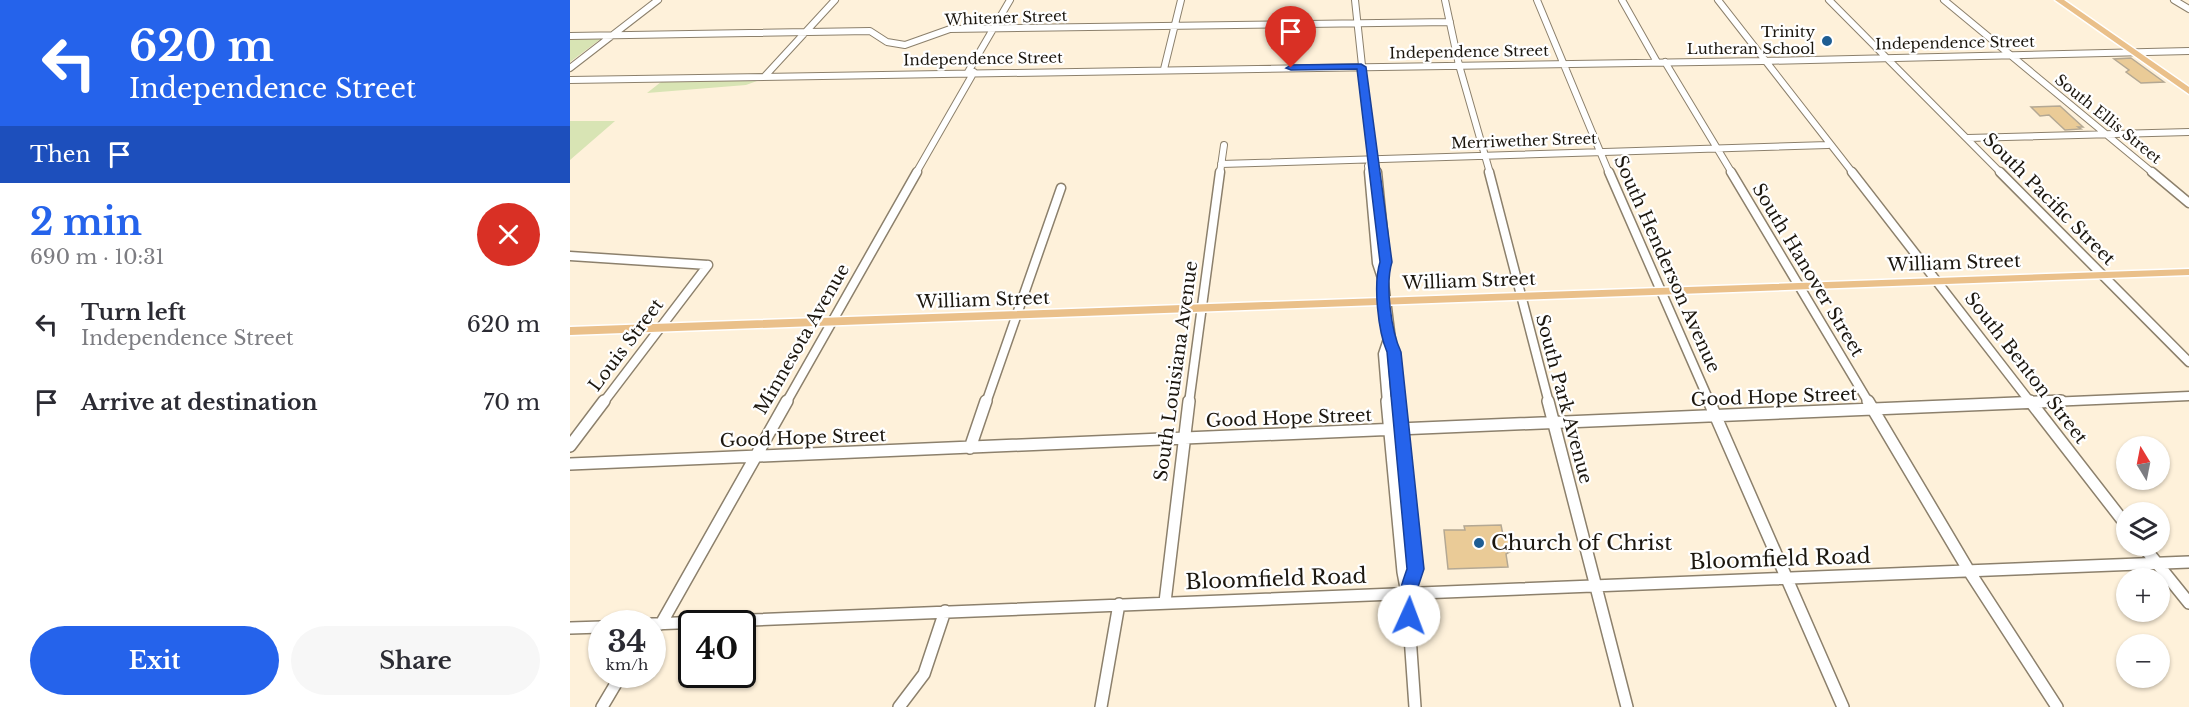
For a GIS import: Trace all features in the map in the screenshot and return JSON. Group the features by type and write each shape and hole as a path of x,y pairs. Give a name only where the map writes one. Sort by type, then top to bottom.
{"main road":[{"path":"2059,0 2189,91"},
{"name":"William Street","path":"570,331 657,330 2189,272"}],"street":[{"path":"570,68 658,0"},
{"path":"765,76 835,0"},
{"name":"Minnesota Avenue","path":"665,610 832,323 1010,0"},
{"path":"1164,69 1181,0"},
{"path":"1355,0 1372,159 1368,166 1377,263 1382,274 1388,339 1394,352 1415,569 1407,593"},
{"name":"South Park Avenue","path":"1444,0 1627,707"},
{"name":"South Henderson Avenue","path":"1537,0 1600,152 1843,707"},
{"name":"South Hanover Street","path":"1622,0 1716,148 1969,571 2057,707"},
{"name":"South Benton Street","path":"1718,0 1828,145 2116,512"},
{"name":"South Pacific Street","path":"1829,0 2189,362"},
{"name":"South Ellis Street","path":"1944,0 2189,202"},
{"path":"2174,0 2189,9"},
{"name":"Whitener Street","path":"570,36 870,31 879,34 888,43 900,44 914,43 950,29 1450,22"},
{"name":"Independence Street","path":"570,80 1763,61 2189,51"},
{"path":"1968,138 2189,132"},
{"name":"South Louisiana Avenue","path":"1165,602 1184,439 1224,145"},
{"name":"Merriwether Street","path":"1221,164 1828,145"},
{"path":"970,448 1061,188"},
{"name":"Louis Street","path":"570,256 708,265 570,446"},
{"path":"1388,339 1383,354 1388,430 1407,593 1415,707"},
{"name":"Good Hope Street","path":"570,464 2189,396"},
{"path":"2151,556 2189,603"},
{"name":"Bloomfield Road","path":"666,624 945,610 2189,562"},
{"path":"1101,707 1119,604"},
{"path":"899,707 924,674 945,610"},
{"path":"570,628 588,627"},
{"path":"602,707 613,688"}],"green space":[{"path":"570,38 602,38 570,62"},
{"path":"757,81 746,85 647,93 661,82"},
{"path":"570,121 615,121 570,160"}],"building":[{"path":"2131,58 2164,82 2141,83 2114,59"},
{"path":"2060,106 2083,127 2078,127 2081,129 2065,130 2049,115 2040,116 2031,107"},
{"name":"Church of Christ","path":"1501,525 1503,535 1512,538 1515,549 1506,554 1508,567 1448,569 1444,530 1465,530 1464,526"}],"place":[{"name":"Trinity Lutheran School","path":"1827,41"},
{"name":"Church of Christ","path":"1479,543"}],"route":[{"path":"1291,68 1361,67 1372,159 1376,166 1386,262 1382,274 1388,339 1394,352 1415,569 1407,593 1409,616"}]}
